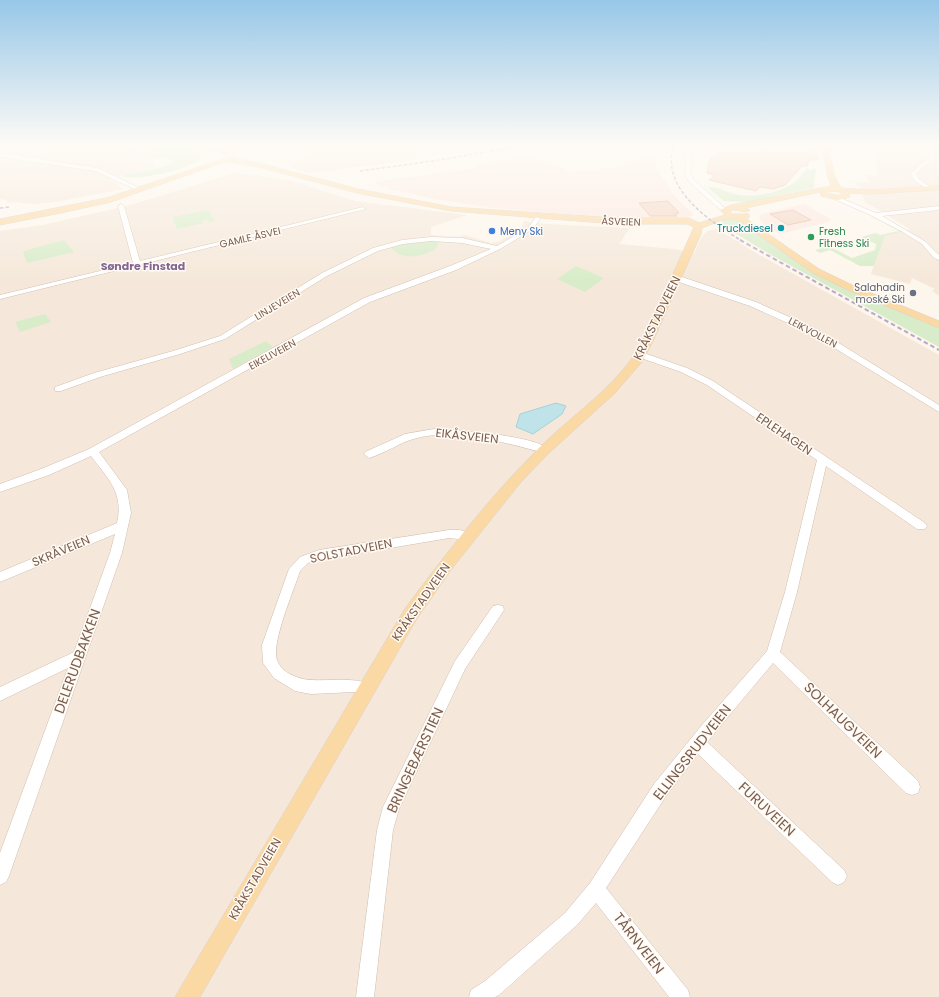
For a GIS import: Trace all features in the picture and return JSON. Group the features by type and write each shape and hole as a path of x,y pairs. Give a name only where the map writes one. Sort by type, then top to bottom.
{"main road":[{"name":"ÅSVEIEN","path":"0,222 75,208 139,191"},
{"name":"ÅSVEIEN","path":"357,191 434,206 484,212 613,224 664,224 691,227"},
{"path":"691,227 724,211 726,208 820,191"},
{"path":"823,191 824,194 892,191"},
{"path":"691,227 720,218 736,217 748,214 767,206 808,197 836,193 846,196 870,192"},
{"path":"736,207 748,214 760,227 761,233"},
{"path":"724,211 761,233 802,263 816,271 851,288 869,294 939,325"},
{"name":"KRÅKSTADVEIEN","path":"187,997 365,689 419,602 468,537 509,487 544,450 611,390 641,355 676,278 691,227"}],"street":[{"path":"128,191 132,193"},
{"path":"699,191 724,211"},
{"path":"707,191 719,200 736,207"},
{"path":"836,193 856,205 878,214 924,243 939,258"},
{"path":"846,196 856,205"},
{"path":"121,206 138,263"},
{"path":"878,214 939,208"},
{"name":"GAMLE ÅSVEI","path":"0,297 363,209"},
{"name":"EIKELIVEIEN","path":"0,488 45,472 92,451 367,300 453,268 498,248 529,229 539,217"},
{"name":"LINJEVEIEN","path":"58,389 83,378 218,340 343,264 384,246 408,240 442,238 467,241 498,248"},
{"path":"924,243 939,246"},
{"name":"LEIKVOLLEN","path":"676,278 753,304 813,331 939,409"},
{"name":"EPLEHAGEN","path":"641,355 676,367 710,383 921,526"},
{"name":"EIKÅSVEIEN","path":"369,454 416,434 434,431 504,440 544,450"},
{"name":"DELERUDBAKKEN","path":"0,876 116,553 125,513 122,490 92,451"},
{"name":"ELLINGSRUDVEIEN","path":"478,997 492,988 571,918 596,889 660,790 697,743 773,654 791,592 822,459"},
{"name":"SKRÅVEIEN","path":"0,577 122,526"},
{"name":"SOLSTADVEIEN","path":"365,689 354,686 311,687 295,685 279,674 270,663 269,645 297,566 307,558 319,555 449,534 460,534 468,537"},
{"name":"BRINGEBÆRSTIEN","path":"365,997 385,830 391,807 457,671 469,649 498,610"},
{"name":"SOLHAUGVEIEN","path":"773,654 912,787"},
{"path":"0,694 79,656"},
{"name":"FURUVEIEN","path":"697,743 838,876"},
{"name":"TÅRNVEIEN","path":"596,889 682,997"}],"shaded area":[{"path":"0,191 115,191 56,202 33,204 20,202 7,203 6,200 0,199"},
{"path":"178,191 322,191 355,201 467,215 431,227 431,235 460,237 464,235 491,243 498,242 521,230 524,221 544,224 630,228 619,244 674,249 694,253 701,238 707,231 717,229 756,253 939,355 939,997 0,997 0,231 43,225 127,206"},
{"path":"398,191 671,191 693,214 692,216 668,219 641,220 494,208 433,199"},
{"path":"861,191 939,191 939,296 932,291 935,289 912,278 910,284 871,274 885,235 910,229 865,202"},
{"path":"804,204 831,219 828,222 780,234 765,225 759,218 761,214"}],"green space":[{"path":"711,191 724,191 746,196 771,193 777,191 801,191 747,202 724,201"},
{"path":"208,210 215,221 209,222 207,219 202,220 203,223 177,229 172,217"},
{"path":"865,212 905,231 885,236 874,266 860,266 830,250 820,253 815,250 829,246 852,258 875,250 876,244 861,237 876,233 880,235 899,231"},
{"path":"727,219 742,220 802,263 939,325 939,347 766,252 720,224 722,221 720,221"},
{"path":"64,240 74,252 27,263 23,252"},
{"path":"438,240 439,242 436,249 418,256 406,256 400,254 390,246"},
{"path":"576,266 604,278 585,292 557,279"},
{"path":"45,314 51,322 20,332 15,322"},
{"path":"266,341 273,347 233,369 229,359"}],"water":[{"path":"556,403 566,406 562,414 533,434 516,427 520,414"}],"building":[{"path":"668,201 679,213 675,214 677,216 650,216 639,203"},
{"path":"793,210 811,220 788,225 770,214"}],"railway":[{"path":"681,191 690,202 715,224 742,241"},
{"path":"0,208 10,207"},
{"path":"740,240 939,350"}],"place":[{"name":"Truckdiesel","path":"781,228"},
{"name":"Meny Ski","path":"492,231"},
{"name":"Fresh Fitness Ski","path":"811,237"},
{"name":"Salahadin moské Ski","path":"913,293"}],"district":[{"name":"Søndre Finstad","path":"143,266"}]}
